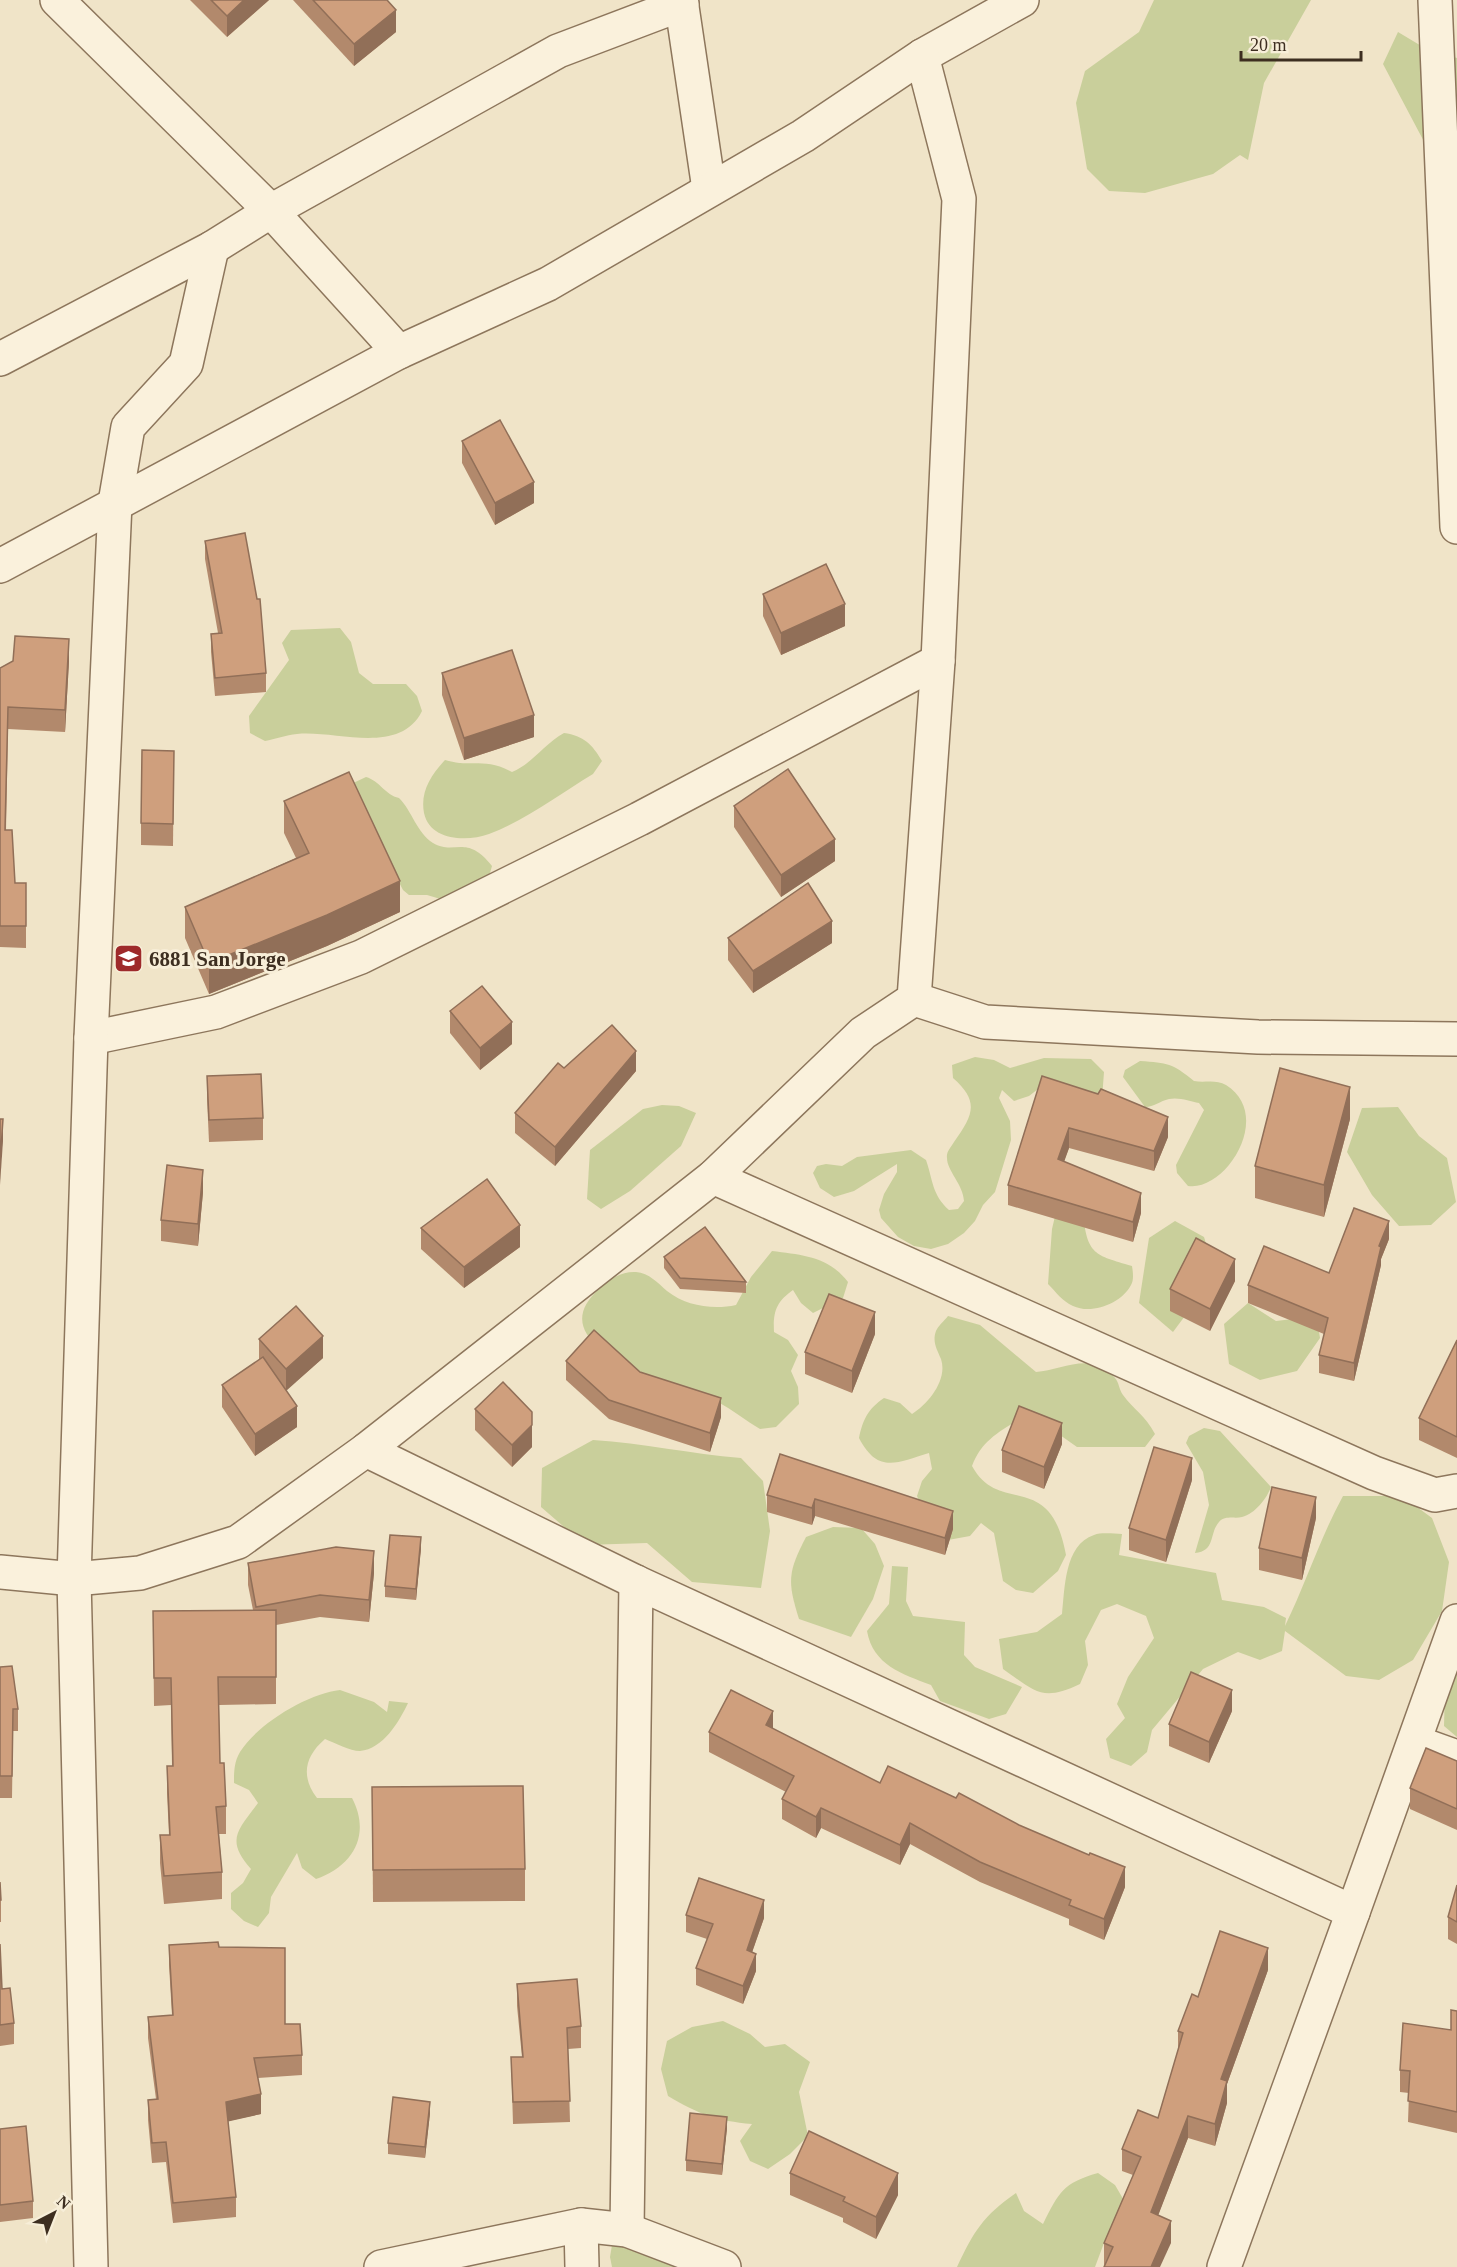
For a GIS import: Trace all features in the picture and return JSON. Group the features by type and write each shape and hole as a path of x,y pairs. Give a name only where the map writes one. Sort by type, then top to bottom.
{"street":[{"path":"57,0 271,211 399,352"},
{"path":"0,566 399,352 548,284 803,136 922,56 1022,0"},
{"path":"1435,0 1449,153 1457,527"},
{"path":"0,359 212,248 271,211 558,51 682,2 710,189"},
{"path":"914,999 938,661 959,199 922,56"},
{"path":"91,2267 74,1579 91,1038 115,503 128,427 186,364 212,248"},
{"path":"91,1038 216,1012 361,957 639,819 938,661"},
{"path":"914,999 985,1022 1258,1037 1457,1039"},
{"path":"0,1572 74,1579 140,1573 238,1542 366,1450 713,1177 863,1033 914,999"},
{"path":"713,1177 1374,1473 1435,1495 1457,1491"},
{"path":"366,1450 636,1582 1353,1912"},
{"path":"627,2230 636,1582"},
{"path":"1224,2267 1457,1621"},
{"path":"1414,1742 1457,1757"},
{"path":"581,2225 582,2267"},
{"path":"381,2267 581,2225 627,2230 724,2267"}],"green space":[{"path":"1154,0 1311,0 1264,83 1248,160 1240,155 1213,174 1145,193 1109,191 1087,169 1076,103 1085,71 1139,32"},
{"path":"1398,32 1428,50 1457,58 1457,171 1429,151 1383,64"},
{"path":"340,628 351,642 359,673 373,684 406,684 417,696 422,711 412,725 399,733 366,738 297,734 265,741 250,733 249,716 289,660 282,643 291,630"},
{"path":"564,733 571,734 591,745 602,761 593,774 529,814 480,837 450,837 441,834 428,822 423,805 425,791 431,778 445,760 493,765 512,772 526,764"},
{"path":"366,777 399,798 427,839 441,846 475,850 483,856 492,866 485,890 454,903 427,895 409,895 403,890 349,785"},
{"path":"975,1057 994,1060 1010,1068 1044,1058 1091,1059 1104,1072 1102,1099 1042,1086 1029,1096 1014,1101 1002,1090 999,1098 1010,1121 1011,1140 995,1192 983,1205 975,1221 964,1233 948,1244 931,1249 914,1246 898,1237 881,1218 879,1210 884,1194 897,1172 897,1164 854,1191 834,1197 820,1188 813,1173 817,1166 826,1164 842,1166 857,1157 911,1150 926,1160 939,1199 949,1210 958,1209 964,1201 963,1195 947,1156 966,1124 971,1109 967,1094 953,1078 952,1065"},
{"path":"1140,1061 1169,1065 1194,1081 1222,1083 1240,1098 1246,1114 1245,1132 1239,1149 1229,1165 1217,1177 1203,1185 1188,1186 1177,1173 1176,1165 1204,1110 1199,1103 1177,1098 1145,1107 1123,1077 1125,1070"},
{"path":"662,1105 679,1106 696,1113 681,1146 630,1191 601,1209 587,1199 590,1150 643,1109"},
{"path":"1398,1107 1419,1136 1447,1158 1456,1202 1431,1225 1399,1226 1372,1195 1347,1152 1362,1108"},
{"path":"1056,1212 1083,1213 1087,1237 1095,1251 1109,1259 1132,1266 1132,1283 1127,1291 1114,1302 1089,1309 1073,1306 1048,1284 1052,1229"},
{"path":"1175,1221 1204,1237 1211,1260 1202,1293 1173,1332 1139,1303 1149,1238"},
{"path":"772,1251 814,1258 832,1267 848,1282 843,1298 813,1313 801,1303 793,1290 779,1303 774,1319 774,1332 788,1340 798,1355 791,1371 798,1387 799,1404 776,1427 760,1429 718,1402 647,1375 620,1362 598,1346 584,1329 584,1310 600,1288 621,1274 636,1272 645,1274 674,1296 700,1306 736,1305 751,1277"},
{"path":"1248,1303 1276,1321 1301,1318 1318,1326 1320,1338 1297,1371 1260,1380 1229,1364 1224,1324"},
{"path":"948,1316 980,1325 1036,1372 1087,1363 1106,1370 1116,1380 1123,1395 1155,1434 1145,1447 1077,1447 1050,1428 1018,1420 985,1444 972,1466 983,1481 996,1489 1037,1502 1048,1512 1059,1528 1066,1555 1058,1571 1033,1593 1016,1590 1003,1581 994,1533 981,1523 970,1536 937,1542 917,1496 922,1481 932,1469 929,1453 889,1463 873,1457 859,1438 867,1415 884,1398 900,1403 912,1414 930,1398 942,1375 935,1335 938,1327"},
{"path":"1204,1428 1220,1431 1271,1487 1267,1496 1251,1513 1242,1517 1221,1520 1206,1549 1195,1553 1209,1505 1203,1472 1186,1443 1189,1436"},
{"path":"593,1440 741,1458 763,1481 770,1531 761,1588 692,1582 647,1543 585,1545 541,1507 542,1468"},
{"path":"1343,1496 1402,1496 1432,1518 1449,1562 1442,1611 1413,1660 1379,1680 1346,1676 1285,1631 1282,1651 1260,1660 1238,1652 1203,1669 1152,1730 1147,1752 1131,1766 1110,1758 1106,1739 1125,1718 1117,1704 1128,1677 1154,1638 1146,1616 1117,1604 1101,1610 1085,1641 1088,1665 1080,1684 1067,1689 1048,1693 1040,1692 1003,1669 999,1639 1037,1632 1062,1614 1071,1558 1084,1540 1097,1534 1122,1534 1119,1555 1216,1573 1222,1600 1264,1607 1286,1618 1285,1626"},
{"path":"833,1527 861,1528 875,1544 884,1566 873,1599 851,1637 799,1619 792,1595 793,1568 806,1537"},
{"path":"892,1566 908,1567 906,1601 913,1616 965,1622 964,1655 975,1667 1022,1687 1006,1714 989,1719 940,1701 931,1685 890,1667 875,1652 867,1631 889,1604"},
{"path":"1457,1658 1457,1737 1444,1726 1445,1688"},
{"path":"340,1690 374,1702 387,1712 389,1701 408,1703 395,1726 376,1745 356,1751 325,1739 313,1753 307,1767 312,1790 317,1798 352,1798 360,1824 359,1836 349,1857 340,1866 316,1879 302,1868 297,1853 271,1897 269,1913 258,1927 244,1921 231,1909 231,1893 243,1883 251,1869 238,1850 237,1835 258,1803 249,1790 234,1783 237,1760 248,1741 271,1721 314,1697"},
{"path":"723,2021 750,2034 765,2047 785,2044 810,2062 799,2092 808,2136 790,2154 768,2169 750,2161 740,2141 752,2124 708,2116 668,2096 661,2069 667,2041 692,2027"},
{"path":"1098,2173 1115,2185 1129,2209 1104,2243 1095,2267 957,2267 980,2225 995,2209 1016,2193 1024,2211 1043,2224 1063,2190 1077,2181"},
{"path":"613,2239 729,2267 612,2267 610,2257"}],"building":[{"path":"211,0 244,0 227,16"},
{"path":"313,0 387,0 396,10 354,44"},
{"path":"500,420 534,482 495,503 462,441"},
{"path":"245,533 257,599 260,599 266,673 215,678 211,634 222,633 205,541"},
{"path":"826,564 845,604 781,633 763,594"},
{"path":"15,636 69,639 65,710 8,707 5,830 12,830 15,883 26,883 26,926 0,926 0,668 13,661"},
{"path":"512,650 534,715 464,738 442,673"},
{"path":"142,750 174,751 173,824 141,823"},
{"path":"788,769 835,839 781,875 734,806"},
{"path":"349,772 400,881 327,915 209,963 185,907 309,853 284,801"},
{"path":"808,883 832,921 753,971 728,938"},
{"path":"482,986 512,1022 480,1048 450,1011"},
{"path":"612,1025 636,1051 555,1147 515,1113 558,1063 564,1068"},
{"path":"1280,1068 1350,1087 1324,1185 1255,1166"},
{"path":"261,1074 263,1118 209,1120 207,1076"},
{"path":"1042,1076 1098,1094 1101,1089 1168,1117 1154,1151 1069,1128 1058,1159 1141,1193 1133,1222 1008,1185"},
{"path":"0,1119 3,1119 0,1163"},
{"path":"167,1165 203,1170 198,1224 161,1220"},
{"path":"487,1179 520,1225 464,1267 421,1228"},
{"path":"1354,1208 1389,1221 1379,1246 1381,1247 1354,1363 1319,1355 1328,1318 1248,1285 1264,1246 1329,1273"},
{"path":"705,1227 746,1282 680,1278 664,1257"},
{"path":"1196,1238 1235,1259 1210,1309 1170,1289"},
{"path":"829,1294 875,1312 852,1371 805,1352"},
{"path":"296,1306 323,1336 286,1369 259,1339"},
{"path":"594,1330 640,1372 721,1398 710,1433 609,1400 566,1361"},
{"path":"1457,1340 1457,1437 1419,1418"},
{"path":"263,1357 297,1406 255,1434 222,1385"},
{"path":"503,1382 532,1412 532,1425 512,1445 475,1409"},
{"path":"1019,1406 1062,1423 1044,1467 1002,1450"},
{"path":"1154,1447 1192,1458 1166,1540 1129,1528"},
{"path":"780,1454 953,1511 945,1538 815,1499 812,1508 767,1495"},
{"path":"1272,1487 1316,1497 1302,1558 1259,1548"},
{"path":"390,1535 421,1537 416,1589 385,1586"},
{"path":"336,1547 374,1551 369,1600 320,1595 256,1607 248,1563"},
{"path":"276,1610 276,1677 218,1677 220,1763 224,1763 226,1806 216,1807 222,1872 164,1876 160,1835 170,1835 167,1766 173,1766 171,1678 154,1678 153,1611"},
{"path":"12,1666 18,1709 13,1709 12,1776 0,1776 0,1667"},
{"path":"1191,1672 1232,1690 1209,1742 1169,1724"},
{"path":"731,1690 773,1711 766,1725 880,1783 888,1766 956,1798 959,1793 1019,1825 1089,1855 1090,1853 1125,1867 1104,1919 1069,1905 1071,1900 980,1862 910,1823 900,1845 821,1808 816,1817 782,1799 794,1776 709,1732"},
{"path":"1426,1748 1457,1761 1457,1809 1410,1788"},
{"path":"523,1786 525,1869 373,1870 372,1787"},
{"path":"699,1878 764,1900 747,1950 756,1954 743,1986 696,1968 713,1924 686,1915"},
{"path":"1457,1885 1457,1922 1448,1917"},
{"path":"1220,1931 1268,1948 1221,2079 1227,2081 1215,2124 1188,2116 1151,2212 1171,2221 1151,2267 1104,2267 1113,2247 1104,2243 1141,2157 1122,2149 1138,2110 1158,2118 1183,2033 1178,2031 1192,1994 1198,1997"},
{"path":"218,1942 219,1947 285,1948 285,2024 300,2024 302,2055 254,2058 261,2094 226,2102 236,2197 173,2203 166,2142 152,2143 148,2100 158,2099 148,2017 173,2015 169,1945"},
{"path":"0,1944 2,1989 10,1988 14,2023 0,2025"},
{"path":"577,1979 581,2026 567,2028 570,2101 513,2102 511,2057 523,2057 517,1984"},
{"path":"1451,2010 1457,2011 1457,2112 1408,2101 1410,2071 1400,2070 1403,2023 1451,2030"},
{"path":"393,2097 430,2102 425,2147 388,2143"},
{"path":"690,2113 727,2117 722,2164 686,2160"},
{"path":"26,2126 33,2201 0,2205 0,2129"},
{"path":"809,2131 898,2173 876,2217 843,2201 845,2197 790,2173"}],"place":[{"name":"6881 San Jorge","path":"128,959"}]}
